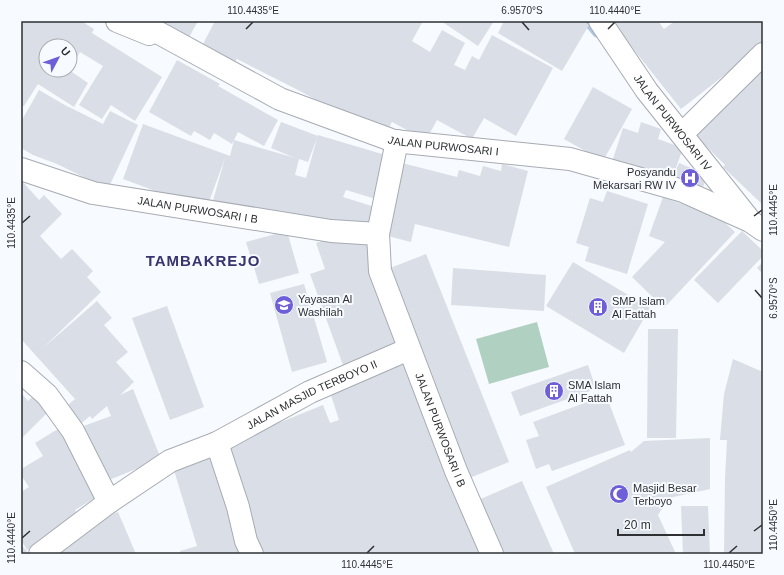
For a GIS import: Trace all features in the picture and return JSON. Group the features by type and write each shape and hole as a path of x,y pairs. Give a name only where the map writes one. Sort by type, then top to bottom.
{"street":[{"path":"116,21 187,49"},
{"name":"JALAN PURWOSARI I","path":"137,21 280,99 397,141 570,159 683,191 757,226"},
{"name":"JALAN PURWOSARI IV","path":"600,21 646,91 757,226"},
{"path":"682,134 763,54"},
{"name":"JALAN PURWOSARI I B","path":"397,141 378,234 380,271 456,471 492,554"},
{"name":"JALAN PURWOSARI I B","path":"21,169 93,193 331,231 378,234"},
{"name":"JALAN MASJID TERBOYO II","path":"40,554 109,502 170,461 217,443 310,392 409,349"},
{"path":"21,372 47,395 73,431 109,502"},
{"path":"217,443 238,507 246,541 252,554"}],"green space":[{"path":"537,322 549,367 489,384 476,339"}],"building":[{"path":"21,21 81,21 94,29 92,33 162,77 135,121 111,105 102,119 79,105 103,66 80,52 78,55 78,38 38,38 38,78 78,78 78,76 88,83 74,107 38,84 24,106 21,105"},
{"path":"152,21 198,21 187,41"},
{"path":"215,21 423,21 412,41 430,52 442,30 465,43 454,65 465,70 472,56 479,60 492,35 553,68 516,136 484,118 472,139 437,120 426,140 392,122 384,137 298,90 237,59 235,62 203,44"},
{"path":"441,21 494,21 478,46"},
{"path":"504,21 583,21 589,25 562,71 498,33"},
{"path":"611,21 658,21 664,29 675,21 763,21 763,45 681,109"},
{"path":"177,60 220,84 218,86 278,120 264,146 238,132 232,144 214,133 210,140 194,131 191,136 149,112"},
{"path":"763,67 763,205 723,167 725,165 696,136"},
{"path":"593,87 632,109 603,161 564,139"},
{"path":"39,90 103,124 110,111 138,125 108,189 57,164 33,155 21,148 21,119 22,120"},
{"path":"281,122 318,136 392,157 379,200 346,190 343,197 378,208 372,230 337,220 335,226 212,204 225,158 206,210 123,179 143,124 230,156 234,140 295,158 271,148","holes":["317,138 306,178 295,175 299,159 308,162"]},
{"path":"641,122 661,129 658,139 683,148 672,179 679,163 708,175 700,194 612,162 623,128 638,133"},
{"path":"402,163 457,177 459,170 480,176 483,166 501,171 502,164 528,171 509,247 415,224 411,242 384,235"},
{"path":"23,182 39,200 44,195 62,214 40,236 61,259 72,249 93,271 87,277 101,292 43,348 97,301 112,318 104,325 128,352 116,362 134,382 120,395 133,389 161,459 104,482 81,427 111,416 107,406 92,419 90,416 77,427 62,410 75,399 21,339 21,184"},
{"path":"607,191 648,204 627,274 585,261 589,247 576,243 590,198 603,202"},
{"path":"663,197 696,209 703,202 735,232 664,308 632,277 665,242 649,236"},
{"path":"287,231 299,273 259,284 246,242"},
{"path":"742,231 763,251 763,256 718,303 694,280"},
{"path":"334,237 368,243 405,347 344,368 310,274 325,269 316,243"},
{"path":"426,254 509,462 467,479 385,270"},
{"name":"SMP Islam Al Fattah","path":"573,262 650,308 624,353 546,306"},
{"path":"763,262 763,274 757,268"},
{"path":"453,268 546,275 544,311 451,305"},
{"path":"304,284 327,362 292,372 270,293"},
{"path":"167,306 204,407 170,420 132,318"},
{"path":"648,329 678,329 676,438 647,438"},
{"path":"404,357 483,554 256,554 219,447 323,405 330,423 339,420 330,392"},
{"path":"733,359 763,372 763,554 724,554 727,440 720,440 724,394"},
{"name":"SMA Islam Al Fattah","path":"588,365 596,389 520,416 511,392"},
{"path":"21,393 28,401 35,394 50,410 21,439"},
{"path":"606,395 625,445 552,471 549,464 536,469 526,440 539,436 533,422"},
{"path":"63,426 103,493 75,510 80,518 27,550 21,540 21,492 29,487 21,475 21,469 43,456 35,443"},
{"name":"Masjid Besar Terboyo","path":"710,438 710,489 669,498 658,515 676,554 575,554 546,487 630,450 631,452 644,441"},
{"path":"216,454 247,554 181,554 180,551 197,546 173,467"},
{"path":"522,481 554,554 500,554 476,501"},
{"path":"681,506 708,506 710,554 683,554"},
{"path":"118,512 136,554 55,554 102,518"},
{"path":"21,545 27,551 24,554 21,554"}],"waterway":[{"path":"587,21 597,33"}],"place":[{"name":"Posyandu Mekarsari RW IV","path":"690,178"},
{"name":"Yayasan Al Washilah","path":"284,305"},
{"name":"SMP Islam Al Fattah","path":"598,307"},
{"name":"SMA Islam Al Fattah","path":"554,391"},
{"name":"Masjid Besar Terboyo","path":"619,494"}],"district":[{"name":"TAMBAKREJO","path":"203,261"}]}
